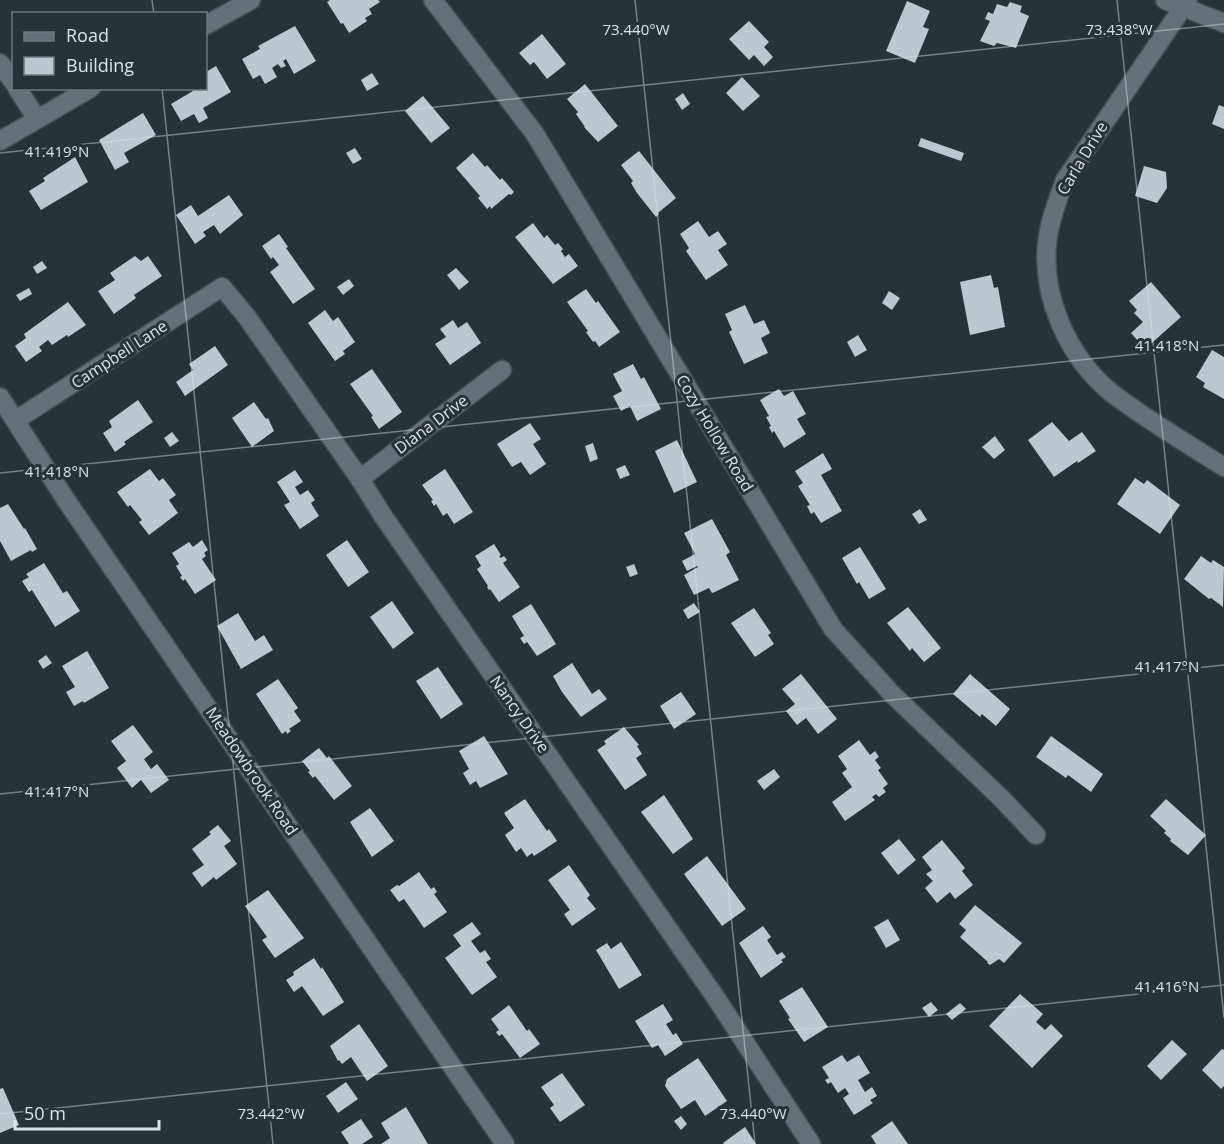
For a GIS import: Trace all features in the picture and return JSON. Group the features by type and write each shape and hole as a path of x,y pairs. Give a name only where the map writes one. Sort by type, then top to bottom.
{"street":[{"path":"207,24 251,0"},
{"name":"Cozy Hollow Road","path":"433,0 535,134 833,629 892,694 1002,799 1036,835"},
{"path":"1165,0 1186,4 1224,23"},
{"name":"Carla Drive","path":"1186,4 1065,180 1054,207 1048,238 1047,274 1055,309 1068,340 1086,366 1113,393 1224,467"},
{"path":"0,63 12,80"},
{"path":"18,90 37,118"},
{"path":"0,141 87,90"},
{"name":"Campbell Lane","path":"16,420 222,288"},
{"name":"Nancy Drive","path":"222,288 247,317 360,479 390,526 716,998 811,1144"},
{"name":"Diana Drive","path":"360,479 502,370"},
{"name":"Meadowbrook Road","path":"0,398 66,500 505,1144"}],"building":[{"path":"330,0 378,0 380,2 369,9 372,14 365,18 367,21 349,33 327,2"},
{"path":"907,1 930,11 923,27 929,29 915,63 886,51"},
{"path":"1010,2 1022,6 1020,12 1029,16 1016,48 997,43 994,46 980,41 990,21 985,19 988,12 993,14 997,4 1007,7"},
{"path":"749,21 769,42 764,47 773,57 764,66 754,55 749,60 729,39"},
{"path":"295,26 316,61 294,74 286,59 283,61 286,66 281,68 278,64 272,68 277,77 265,84 260,75 253,79 242,59 260,49 258,46"},
{"path":"542,34 566,64 547,79 534,62 530,65 519,53"},
{"path":"216,66 231,92 203,108 208,118 199,123 194,114 181,121 171,104 192,90 207,90 207,71"},
{"path":"372,73 379,84 367,91 361,80"},
{"path":"742,77 760,96 743,111 726,93"},
{"path":"585,84 618,126 598,142 584,127 576,114 578,112 567,99"},
{"path":"683,93 690,104 682,110 675,99"},
{"path":"423,96 450,128 431,143 405,111"},
{"path":"1219,105 1224,107 1224,129 1212,124"},
{"path":"143,113 156,135 124,153 129,162 115,170 99,140"},
{"path":"921,138 964,153 961,161 918,146"},
{"path":"355,148 362,159 353,164 346,153"},
{"path":"639,151 676,198 656,217 637,193 631,183 633,181 621,165"},
{"path":"473,153 500,180 502,178 514,192 491,209 490,206 487,209 478,198 480,196 456,168"},
{"path":"75,157 88,182 41,210 29,191 45,181 43,178"},
{"path":"1144,166 1166,172 1167,188 1157,203 1135,196"},
{"path":"229,195 243,215 220,234 214,225 203,232 206,236 195,244 176,215 191,205 198,216"},
{"path":"698,221 709,237 718,231 727,244 718,250 728,265 706,280 686,251 689,248 680,234"},
{"path":"533,223 544,238 547,235 555,245 558,243 565,257 569,254 578,266 553,284 515,237"},
{"path":"279,234 288,247 286,248 315,289 293,304 270,272 279,265 273,257 271,259 262,246"},
{"path":"135,256 141,261 148,256 162,276 134,295 136,298 114,314 98,291 115,280 110,273"},
{"path":"42,261 47,268 37,274 33,267"},
{"path":"456,268 469,282 459,290 447,275"},
{"path":"991,275 994,288 998,287 1005,327 970,335 960,282"},
{"path":"349,279 354,286 343,295 337,287"},
{"path":"1151,282 1181,317 1145,349 1131,333 1143,322 1134,313 1137,310 1129,301"},
{"path":"29,288 32,294 20,301 16,295"},
{"path":"586,289 596,303 598,301 620,332 599,347 595,341 593,342 586,332 588,331 567,302"},
{"path":"889,291 900,298 892,310 882,303"},
{"path":"68,302 86,325 52,345 48,340 39,347 42,351 26,362 15,346 26,338 24,334"},
{"path":"745,305 754,324 764,320 770,333 761,338 768,353 744,364 729,332 732,330 725,314"},
{"path":"325,310 333,321 338,317 355,342 343,351 345,354 335,361 308,323"},
{"path":"453,320 458,328 467,322 481,343 450,365 435,344 446,337 440,329"},
{"path":"858,335 867,350 855,357 847,342"},
{"path":"215,346 228,365 185,396 176,382 193,370 189,364"},
{"path":"1212,350 1224,357 1224,399 1203,387 1205,383 1196,377"},
{"path":"633,364 641,379 644,377 661,409 637,421 630,406 621,411 613,396 622,391 613,374"},
{"path":"372,369 402,412 379,429 371,417 373,416 350,384"},
{"path":"779,389 784,396 793,391 806,414 797,419 806,434 784,448 769,427 771,426 766,417 769,416 760,400"},
{"path":"138,400 153,422 124,442 126,444 115,452 103,433 112,427 109,421"},
{"path":"254,402 266,419 268,418 274,431 252,447 232,418"},
{"path":"1052,422 1069,441 1082,432 1096,451 1054,477 1028,440"},
{"path":"530,423 541,439 533,444 546,464 530,475 521,462 512,467 497,444"},
{"path":"172,432 179,441 170,447 164,438"},
{"path":"995,436 1005,450 994,459 982,447"},
{"path":"677,440 697,482 674,493 655,451"},
{"path":"593,443 598,459 590,462 585,446"},
{"path":"823,453 832,469 821,475 842,511 821,523 814,512 811,514 807,506 810,505 798,486 803,483 795,471"},
{"path":"625,465 630,475 620,479 616,469"},
{"path":"150,469 159,481 163,478 176,495 169,500 178,513 149,535 139,522 142,520 117,492"},
{"path":"445,469 473,512 454,524 447,513 443,516 436,504 434,506 431,501 433,500 422,485"},
{"path":"295,470 303,482 295,487 300,495 308,490 315,500 311,503 319,516 300,529 284,505 290,502 277,482"},
{"path":"1135,478 1144,484 1147,480 1180,505 1160,534 1117,504"},
{"path":"8,504 37,549 11,561 0,541 0,508"},
{"path":"920,509 927,520 919,524 912,514"},
{"path":"712,519 730,552 726,555 739,580 712,593 709,588 694,595 684,575 698,567 687,571 682,561 695,554 684,533"},
{"path":"202,540 208,550 202,559 216,580 195,594 185,579 183,581 180,577 182,576 176,566 179,564 172,553 189,542 193,547"},
{"path":"347,540 369,572 348,587 326,555"},
{"path":"494,544 501,555 499,556 501,558 504,556 507,560 503,563 520,587 499,602 477,569 481,566 475,556"},
{"path":"860,547 886,589 869,599 842,558"},
{"path":"1201,556 1211,563 1213,560 1224,567 1223,607 1184,579"},
{"path":"44,563 63,593 67,591 80,611 55,627 32,590 29,592 22,581 29,577 26,574"},
{"path":"634,564 638,574 630,577 626,567"},
{"path":"392,601 414,633 393,649 370,617"},
{"path":"694,603 700,612 688,619 683,610"},
{"path":"531,604 556,644 537,656 527,642 524,644 520,638 524,636 512,616"},
{"path":"908,607 941,648 924,662 912,648 910,651 887,623"},
{"path":"754,608 771,633 768,635 774,644 755,657 731,623"},
{"path":"238,613 255,641 264,635 273,650 241,669 217,626"},
{"path":"87,651 109,688 84,703 83,701 74,706 66,692 75,687 62,666"},
{"path":"46,655 52,663 43,669 38,661"},
{"path":"572,663 592,694 599,689 607,699 581,717 553,676"},
{"path":"438,667 463,704 441,719 416,681"},
{"path":"801,674 837,719 818,734 806,718 797,725 786,711 795,704 782,689"},
{"path":"970,674 1010,709 996,726 982,714 980,717 953,694"},
{"path":"278,679 298,708 294,711 301,721 289,729 291,731 287,734 286,731 282,734 256,694"},
{"path":"681,692 696,714 674,729 660,706"},
{"path":"133,725 153,752 144,759 151,769 157,764 169,780 151,793 141,780 132,788 117,768 126,761 111,741"},
{"path":"624,727 639,745 637,746 642,754 636,758 647,775 625,790 597,750 606,744 604,741"},
{"path":"484,736 508,774 480,788 476,781 470,785 463,773 469,769 459,751"},
{"path":"1051,736 1103,774 1091,792 1068,775 1066,778 1036,757"},
{"path":"859,740 870,755 875,751 879,757 875,760 881,768 878,770 888,784 883,788 886,792 879,797 876,794 872,797 875,800 845,821 832,802 852,787 842,773 847,769 838,756"},
{"path":"319,748 327,758 329,756 352,786 334,800 315,776 313,778 308,772 310,771 302,761"},
{"path":"774,769 780,777 764,790 757,781"},
{"path":"664,795 693,839 673,854 641,812"},
{"path":"525,799 547,831 549,829 557,841 534,856 532,853 527,857 521,848 516,852 505,835 514,828 504,813"},
{"path":"1166,799 1206,835 1188,855 1170,841 1171,839 1164,833 1166,831 1150,816"},
{"path":"370,808 394,841 372,857 350,822"},
{"path":"218,825 231,841 224,846 237,864 216,880 214,877 202,887 192,873 204,865 192,849 211,834 209,832"},
{"path":"899,839 916,860 898,875 881,853"},
{"path":"942,840 965,868 962,871 973,885 955,899 950,892 937,903 925,888 933,881 926,874 932,870 922,857"},
{"path":"707,856 746,909 722,926 684,874"},
{"path":"569,865 590,895 587,898 596,909 572,926 564,914 570,910 548,880"},
{"path":"419,872 431,889 434,887 437,892 434,894 447,912 424,928 404,899 399,902 390,890"},
{"path":"268,890 304,938 275,958 262,940 267,937 245,906"},
{"path":"975,905 1022,943 1004,963 999,959 990,965 960,937 966,930 959,924"},
{"path":"888,919 900,940 886,948 874,927"},
{"path":"472,922 481,934 471,941 480,953 485,950 491,959 486,962 497,977 472,995 445,958 461,946 453,935"},
{"path":"763,926 771,937 767,940 777,955 782,952 786,957 781,960 783,962 761,978 739,943"},
{"path":"621,942 642,975 619,989 596,950 607,943 611,949"},
{"path":"314,958 344,1002 323,1016 302,986 294,992 286,980 294,975 293,972"},
{"path":"802,987 828,1027 804,1042 779,1001"},
{"path":"1020,994 1043,1014 1036,1022 1045,1030 1051,1024 1063,1036 1032,1068 989,1026"},
{"path":"931,1002 938,1010 929,1017 922,1008"},
{"path":"960,1003 966,1009 952,1020 946,1014"},
{"path":"663,1004 673,1020 666,1024 683,1044 665,1056 658,1045 652,1048 635,1021"},
{"path":"509,1005 527,1031 529,1029 540,1044 520,1058 502,1034 499,1036 496,1032 499,1030 491,1019"},
{"path":"359,1024 388,1066 367,1081 351,1057 342,1064 330,1046"},
{"path":"1172,1040 1187,1054 1161,1080 1147,1066"},
{"path":"1222,1049 1224,1050 1224,1086 1221,1089 1202,1070"},
{"path":"842,1055 847,1062 859,1055 870,1073 858,1080 865,1092 872,1087 877,1096 870,1100 873,1103 854,1115 843,1098 849,1094 845,1088 838,1093 831,1082 828,1084 825,1080 829,1078 822,1067"},
{"path":"698,1058 727,1101 705,1116 695,1100 681,1109 665,1086 667,1079"},
{"path":"562,1073 585,1105 560,1122 550,1108 554,1105 541,1087"},
{"path":"346,1082 358,1099 338,1113 326,1096"},
{"path":"3,1088 19,1125 0,1133 0,1089"},
{"path":"406,1107 428,1144 381,1144 390,1138 381,1123"},
{"path":"681,1116 687,1124 681,1130 674,1121"},
{"path":"361,1119 373,1137 362,1144 349,1144 341,1132"},
{"path":"892,1121 908,1144 876,1144 871,1136"},
{"path":"745,1127 756,1144 723,1143"}]}
